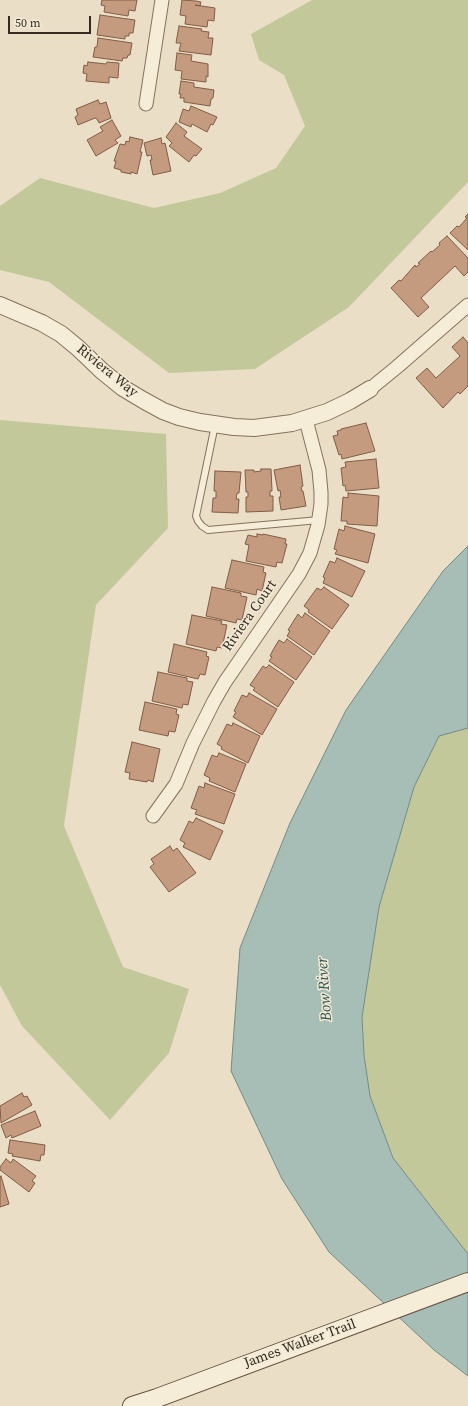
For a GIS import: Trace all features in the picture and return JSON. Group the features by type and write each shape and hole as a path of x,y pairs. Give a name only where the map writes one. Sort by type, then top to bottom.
{"main road":[{"name":"James Walker Trail","path":"132,1406 468,1282"}],"street":[{"path":"146,104 162,0"},
{"name":"Riviera Way","path":"0,304 36,320 61,334 118,384 143,400 163,410 179,417 215,425 254,428 306,420 350,401 370,389 468,305"},
{"name":"Riviera Court","path":"153,816 173,789 181,774 193,743 225,682 299,574 310,553 319,520 321,504 320,483 316,457 306,420"}],"lane":[{"path":"215,425 196,516 202,526 208,530 319,520"}],"green space":[{"path":"312,0 468,0 468,182 349,307 255,369 169,373 49,282 0,270 0,206 40,178 154,208 220,193 276,168 305,126 284,75 259,60 251,34"},
{"path":"0,420 166,434 168,528 96,605 64,826 123,967 189,989 169,1053 110,1120 22,1026 0,985"},
{"path":"468,728 468,1254 393,1158 370,1096 364,1055 362,1017 379,907 414,787 439,735"}],"water":[{"name":"Bow River","path":"468,546 468,728 439,736 414,787 379,907 362,1017 364,1055 370,1096 393,1158 468,1254 468,1376 434,1350 329,1252 282,1179 231,1071 240,948 290,823 346,710 443,571"}],"building":[{"path":"102,0 137,0 135,11 129,10 128,16 104,12 105,6 101,5"},
{"path":"182,0 201,2 200,6 215,8 214,21 208,20 207,27 185,24 186,16 180,15"},
{"path":"100,15 135,20 133,33 129,33 129,36 125,36 125,39 97,35"},
{"path":"179,26 202,29 201,31 209,32 208,38 213,38 211,55 179,51 181,43 176,43"},
{"path":"98,38 132,43 130,55 128,55 127,58 123,58 122,61 93,57 95,47 97,47"},
{"path":"177,53 192,55 191,61 208,64 208,77 206,76 206,82 181,79 182,71 175,70"},
{"path":"88,62 106,64 107,62 119,63 118,78 109,77 109,83 86,81 87,74 83,73 84,65 87,66"},
{"path":"181,81 194,83 194,87 214,90 210,106 184,102 184,98 180,98 181,94 179,94"},
{"path":"98,100 100,104 106,102 111,118 99,123 95,118 78,125 75,117 78,115 76,109"},
{"path":"191,106 217,117 207,132 192,124 191,127 179,122 183,109 189,111"},
{"path":"112,120 121,136 115,140 118,143 96,156 87,140 103,131 100,127"},
{"path":"176,123 187,132 184,136 202,149 196,156 194,155 189,162 169,146 172,143 166,137"},
{"path":"130,137 143,140 137,174 131,172 131,174 121,172 121,170 114,168 116,161 114,161 120,144 125,145 126,141 129,142"},
{"path":"161,138 162,144 165,143 171,171 153,175 150,160 152,160 151,155 147,156 144,143"},
{"path":"468,214 468,250 450,233 457,226 459,227 467,218 465,217"},
{"path":"447,236 468,258 468,272 464,276 455,266 421,298 429,307 418,317 391,288 399,280 401,281 415,265 416,267 420,264 418,263 440,245 439,243"},
{"path":"463,337 468,343 468,386 460,394 458,392 443,408 416,378 427,368 436,378 460,356 452,347"},
{"path":"366,423 375,451 342,459 341,454 339,455 333,436 338,435 337,431 341,429"},
{"path":"376,459 379,488 346,491 345,485 343,486 341,468 346,467 345,462"},
{"path":"300,465 303,486 301,487 306,506 281,510 279,497 281,497 280,490 278,491 274,470"},
{"path":"261,469 271,469 272,491 270,491 270,496 273,496 273,511 246,512 246,497 248,497 248,492 246,492 245,470 254,470 254,472 261,471"},
{"path":"215,471 241,472 239,493 237,493 236,499 239,499 238,513 212,512 213,498 216,498 216,491 214,491"},
{"path":"348,493 379,496 377,526 347,524 347,521 341,521 343,497 348,498"},
{"path":"345,526 375,534 368,563 335,554 337,550 334,549 339,529 344,531"},
{"path":"257,534 286,539 285,544 287,544 282,563 277,562 276,567 246,561 249,545 245,544 248,535 257,537"},
{"path":"337,558 365,571 352,597 323,583 325,578 323,577 330,561 335,563"},
{"path":"232,560 264,567 263,572 266,573 262,591 257,589 256,595 225,588"},
{"path":"212,587 241,593 241,596 247,597 242,620 237,619 236,623 206,616"},
{"path":"324,587 349,605 332,629 308,612 309,610 304,606 317,588 321,590"},
{"path":"305,613 330,631 314,655 287,636 290,631 288,630 298,614 302,618"},
{"path":"192,615 222,621 221,624 227,625 222,648 217,647 216,651 186,644"},
{"path":"287,639 312,657 296,680 269,661 272,657 270,656 279,640 284,643"},
{"path":"174,644 207,652 206,656 209,657 205,675 200,674 198,679 168,672"},
{"path":"269,665 294,682 278,707 253,690 255,688 250,685 263,666 266,668"},
{"path":"158,672 187,678 187,681 193,682 188,705 183,704 182,708 152,701"},
{"path":"249,693 277,709 262,735 233,717 236,712 234,711 242,695 247,697"},
{"path":"145,702 177,709 176,714 179,715 175,732 169,731 168,736 139,730"},
{"path":"233,723 260,736 248,763 221,749 222,747 217,744 227,724 232,726"},
{"path":"132,742 160,749 153,782 148,780 147,782 129,779 130,773 125,772"},
{"path":"219,753 246,764 235,792 209,781 210,778 204,775 212,755 217,757"},
{"path":"205,783 235,794 224,824 195,814 197,810 191,808 199,786 204,788"},
{"path":"196,818 223,831 210,860 183,847 185,843 180,840 189,821 193,823"},
{"path":"170,846 173,851 177,848 196,873 169,892 150,867 154,864 151,859"},
{"path":"22,1093 24,1097 27,1096 32,1105 1,1123 0,1106"},
{"path":"35,1111 41,1126 12,1138 11,1135 6,1138 1,1125"},
{"path":"10,1140 45,1145 44,1155 41,1155 40,1161 12,1156 13,1154 8,1153"},
{"path":"6,1159 11,1163 13,1159 36,1176 32,1181 35,1183 29,1192 0,1170 0,1167"},
{"path":"1,1176 9,1204 0,1207 0,1177"}]}
